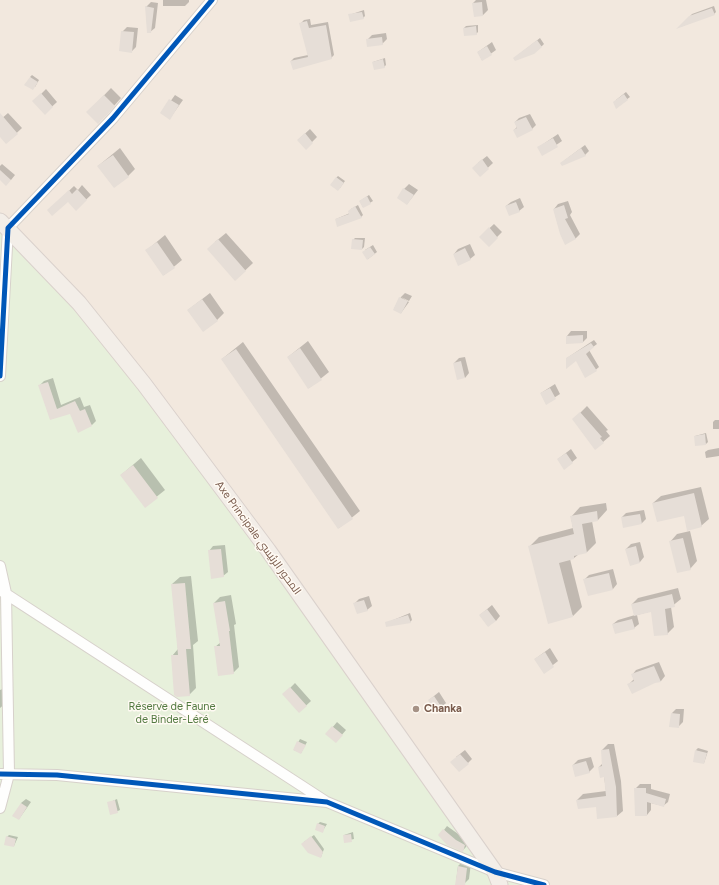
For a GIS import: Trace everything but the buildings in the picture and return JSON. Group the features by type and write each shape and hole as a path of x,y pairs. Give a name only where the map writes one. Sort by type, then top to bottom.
{"main road":[{"name":"Axe Principale المحور الرئيسي","path":"4,225 79,303 144,384 268,550 497,878"}],"street":[{"path":"0,376 4,225 113,118 212,0"},
{"path":"0,566 3,591 5,774 0,808"},
{"path":"3,591 327,802 497,878 544,885"},
{"path":"5,774 57,775 327,802"}],"shaded area":[{"path":"0,0 719,0 719,885 0,885"}],"green space":[{"name":"Réserve de Faune de Binder-Léré","path":"0,221 79,303 495,872 544,885 0,885"}],"cycle path":[{"path":"0,376 8,228 113,118 212,0"},
{"path":"0,774 57,775 327,802 495,872 544,885"}],"place":[{"name":"Chanka","path":"416,709"}]}
